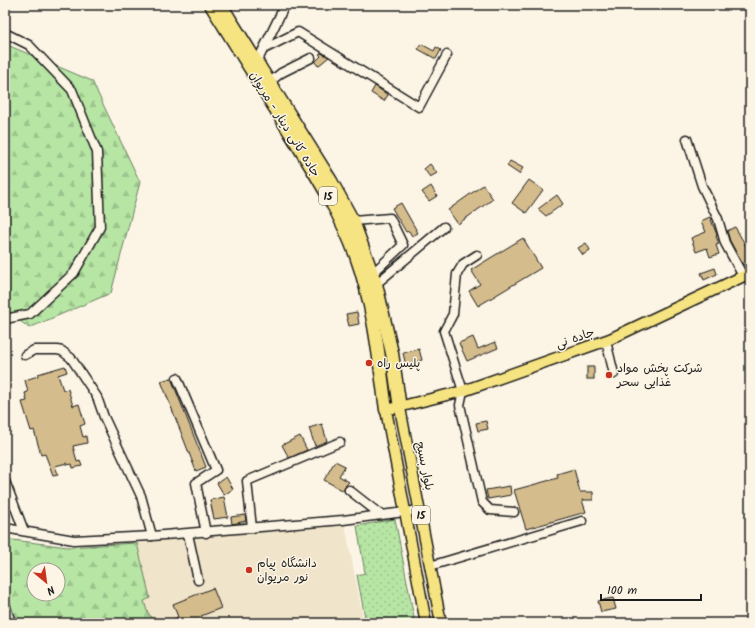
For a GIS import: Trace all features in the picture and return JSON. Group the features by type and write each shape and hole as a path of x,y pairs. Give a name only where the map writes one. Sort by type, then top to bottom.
{"highway":[{"name":"جاده کانی دینار - مریوان","path":"211,5 315,173 336,210 356,256 367,292 378,346 386,410"},
{"name":"15","path":"221,5 331,181 353,221 374,278 392,353 400,408"}],"main road":[{"name":"جاده نی","path":"386,410 400,408 463,391 606,340 746,274"},
{"name":"بلوار بسیج","path":"400,408 441,623"},
{"name":"15","path":"386,410 426,623"}],"street":[{"path":"257,62 285,5"},
{"path":"264,49 298,32 418,107 447,55"},
{"path":"5,34 29,45 72,90 97,152 100,227 74,273 30,314 5,319"},
{"path":"270,82 281,73 312,58"},
{"path":"687,139 702,186 718,219 725,243 746,274"},
{"path":"353,221 390,218 403,244 374,278"},
{"path":"374,278 444,227"},
{"path":"477,255 463,264 457,274 453,314 444,331 463,391 460,405 482,502 490,510 514,512"},
{"path":"606,340 614,374"},
{"path":"25,355 34,350 62,351 75,363 97,397 104,417 141,496 152,536"},
{"path":"177,378 216,470 196,483 206,532"},
{"path":"252,528 247,481 340,442"},
{"path":"5,482 24,531"},
{"path":"349,490 381,515"},
{"path":"5,528 74,540 188,534 420,510"},
{"path":"430,566 582,521"},
{"path":"188,534 198,580"},
{"path":"5,604 11,623"}],"shaded area":[{"name":"دانشگاه پیام نور مریوان","path":"345,525 364,623 155,623 147,611 144,601 150,597 137,543"}],"green space":[{"path":"5,44 92,81 140,182 111,293 29,328 5,309"},
{"path":"395,519 415,623 366,623 357,575 365,573 357,526"},
{"path":"5,539 68,547 137,543 150,598 144,601 147,611 155,623 5,623"}],"building":[{"path":"421,44 434,51 436,47 441,50 436,59 418,49"},
{"path":"321,53 329,57 318,66 315,62 321,56 319,54"},
{"path":"375,86 388,95 384,101 371,93"},
{"path":"510,161 523,168 519,174 507,166"},
{"path":"430,164 437,173 430,177 424,169"},
{"path":"529,180 543,190 526,213 512,203"},
{"path":"483,185 493,199 458,224 448,210"},
{"path":"431,186 437,196 429,201 422,192"},
{"path":"557,195 563,204 546,216 538,209"},
{"path":"401,203 418,233 412,236 409,231 406,232 392,208"},
{"path":"710,217 717,235 719,244 716,245 719,254 710,257 707,248 696,252 691,238 706,232 701,221"},
{"path":"735,227 750,253 750,261 743,265 730,241 727,231"},
{"path":"523,238 541,268 478,306 469,291 480,284 471,270"},
{"path":"586,243 590,250 583,255 578,248"},
{"path":"715,268 717,274 704,280 701,273"},
{"path":"357,312 359,324 349,326 346,314"},
{"path":"473,337 478,349 495,342 498,348 467,361 459,343"},
{"path":"419,349 422,360 406,366 403,353"},
{"path":"65,366 67,372 58,375 63,390 68,389 73,406 79,404 85,424 80,426 83,437 86,436 87,443 73,446 77,462 80,461 82,466 73,468 72,464 67,465 67,463 55,466 58,474 53,475 45,454 41,455 34,430 31,431 22,402 27,401 25,393 28,392 25,380 38,376 38,374"},
{"path":"587,367 594,367 594,379 587,379"},
{"path":"171,378 206,467 196,471 161,381"},
{"path":"486,421 488,429 478,431 476,423"},
{"path":"322,424 327,441 315,446 309,428"},
{"path":"300,436 307,450 289,458 282,445"},
{"path":"335,461 345,466 339,476 349,482 344,487 344,491 324,480"},
{"path":"574,469 580,492 593,492 593,500 582,500 586,512 526,529 514,490 558,478 557,474"},
{"path":"226,477 233,489 224,495 217,483"},
{"path":"510,486 511,495 488,499 486,490"},
{"path":"224,497 228,517 214,519 210,500"},
{"path":"245,515 246,521 232,524 231,517"},
{"path":"213,588 221,608 201,616 204,623 165,623 178,617 173,604"},
{"path":"613,598 616,609 601,612 598,601"}],"place":[{"name":"پلیس راه","path":"369,363"},
{"name":"شرکت پخش مواد غذایی سحر","path":"609,375"},
{"name":"دانشگاه پیام نور مریوان","path":"249,570"}]}
